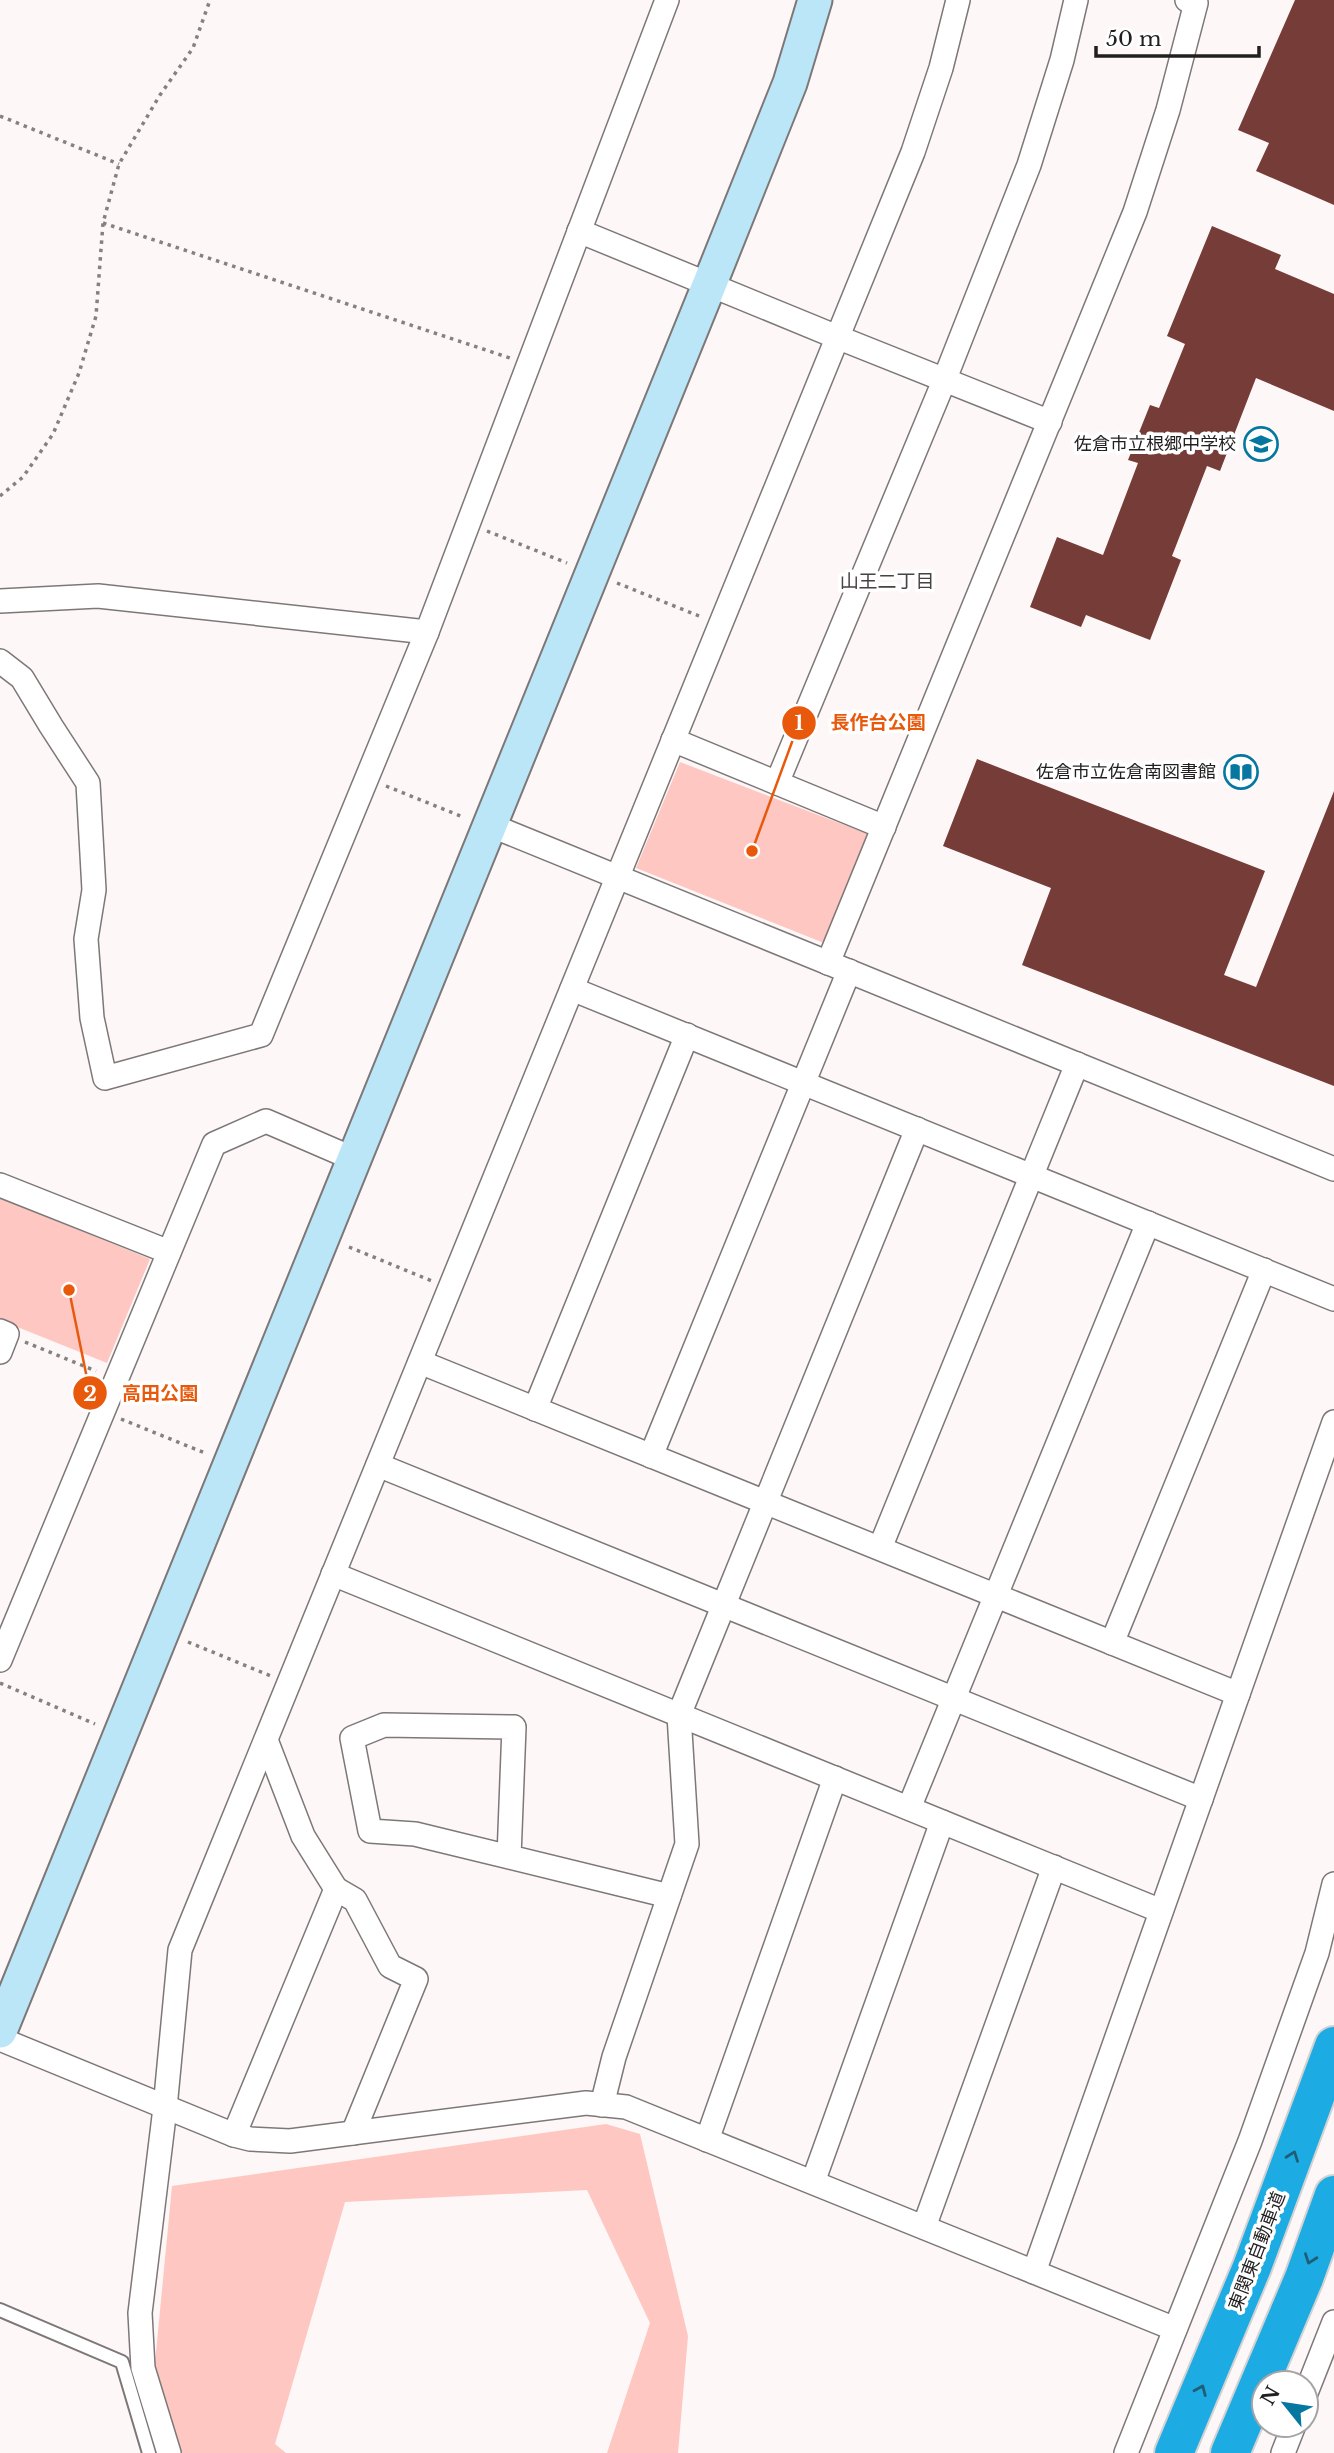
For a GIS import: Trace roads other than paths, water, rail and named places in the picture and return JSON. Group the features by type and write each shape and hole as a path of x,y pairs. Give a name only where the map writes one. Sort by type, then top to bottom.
{"highway":[{"name":"東関東自動車道","path":"1174,2453 1252,2267 1334,2046"},
{"path":"1230,2453 1304,2278 1334,2195"}],"street":[{"path":"0,661 22,678 88,783 94,890 86,939 92,1018 105,1078 261,1035 427,632 667,0"},
{"path":"0,2031 354,1159 479,822 710,284 790,83 815,0"},
{"path":"169,2453 143,2368 139,2313 165,2108 180,1950 913,152 941,68 958,0"},
{"path":"777,783 944,381 1029,165 1062,60 1076,0"},
{"path":"651,1456 803,1083 884,827 1143,187 1168,110 1196,3 1187,0"},
{"path":"579,231 1050,422"},
{"path":"0,601 98,596 427,632"},
{"path":"673,740 884,827"},
{"path":"479,822 1334,1169"},
{"path":"572,989 1334,1298"},
{"path":"535,1409 687,1035"},
{"path":"880,1548 1077,1064"},
{"path":"0,1660 214,1144 265,1121 354,1159"},
{"path":"602,2105 614,2057 687,1844 678,1714 917,1129"},
{"path":"0,1185 169,1252"},
{"path":"909,1808 1148,1223"},
{"path":"1112,1643 1264,1270"},
{"path":"420,1362 1238,1694"},
{"path":"1034,2272 1334,1422"},
{"path":"378,1465 1200,1799"},
{"path":"333,1574 1161,1911"},
{"path":"509,1857 514,1727 384,1725 352,1738 370,1831 415,1834 509,1857 670,1896"},
{"path":"266,1740 303,1836 336,1889 355,1900 390,1966 416,1979 353,2133"},
{"path":"707,2140 835,1778"},
{"path":"813,2182 942,1822"},
{"path":"924,2227 1054,1867"},
{"path":"1126,2453 1250,2141 1317,1953 1334,1884"},
{"path":"234,2135 336,1889"},
{"path":"0,2039 165,2108 250,2139 290,2141 586,2103 626,2108 1175,2329"},
{"path":"1315,2369 1334,2322"}],"lane":[{"path":"0,2310 122,2362 149,2453"}],"place":[{"name":"佐倉市立根郷中学校","path":"1261,444"},
{"name":"佐倉市立佐倉南図書館","path":"1241,772"},
{"name":"長作台公園","path":"752,851"},
{"name":"高田公園","path":"69,1290"}],"district":[{"name":"山王二丁目","path":"887,581"}]}
